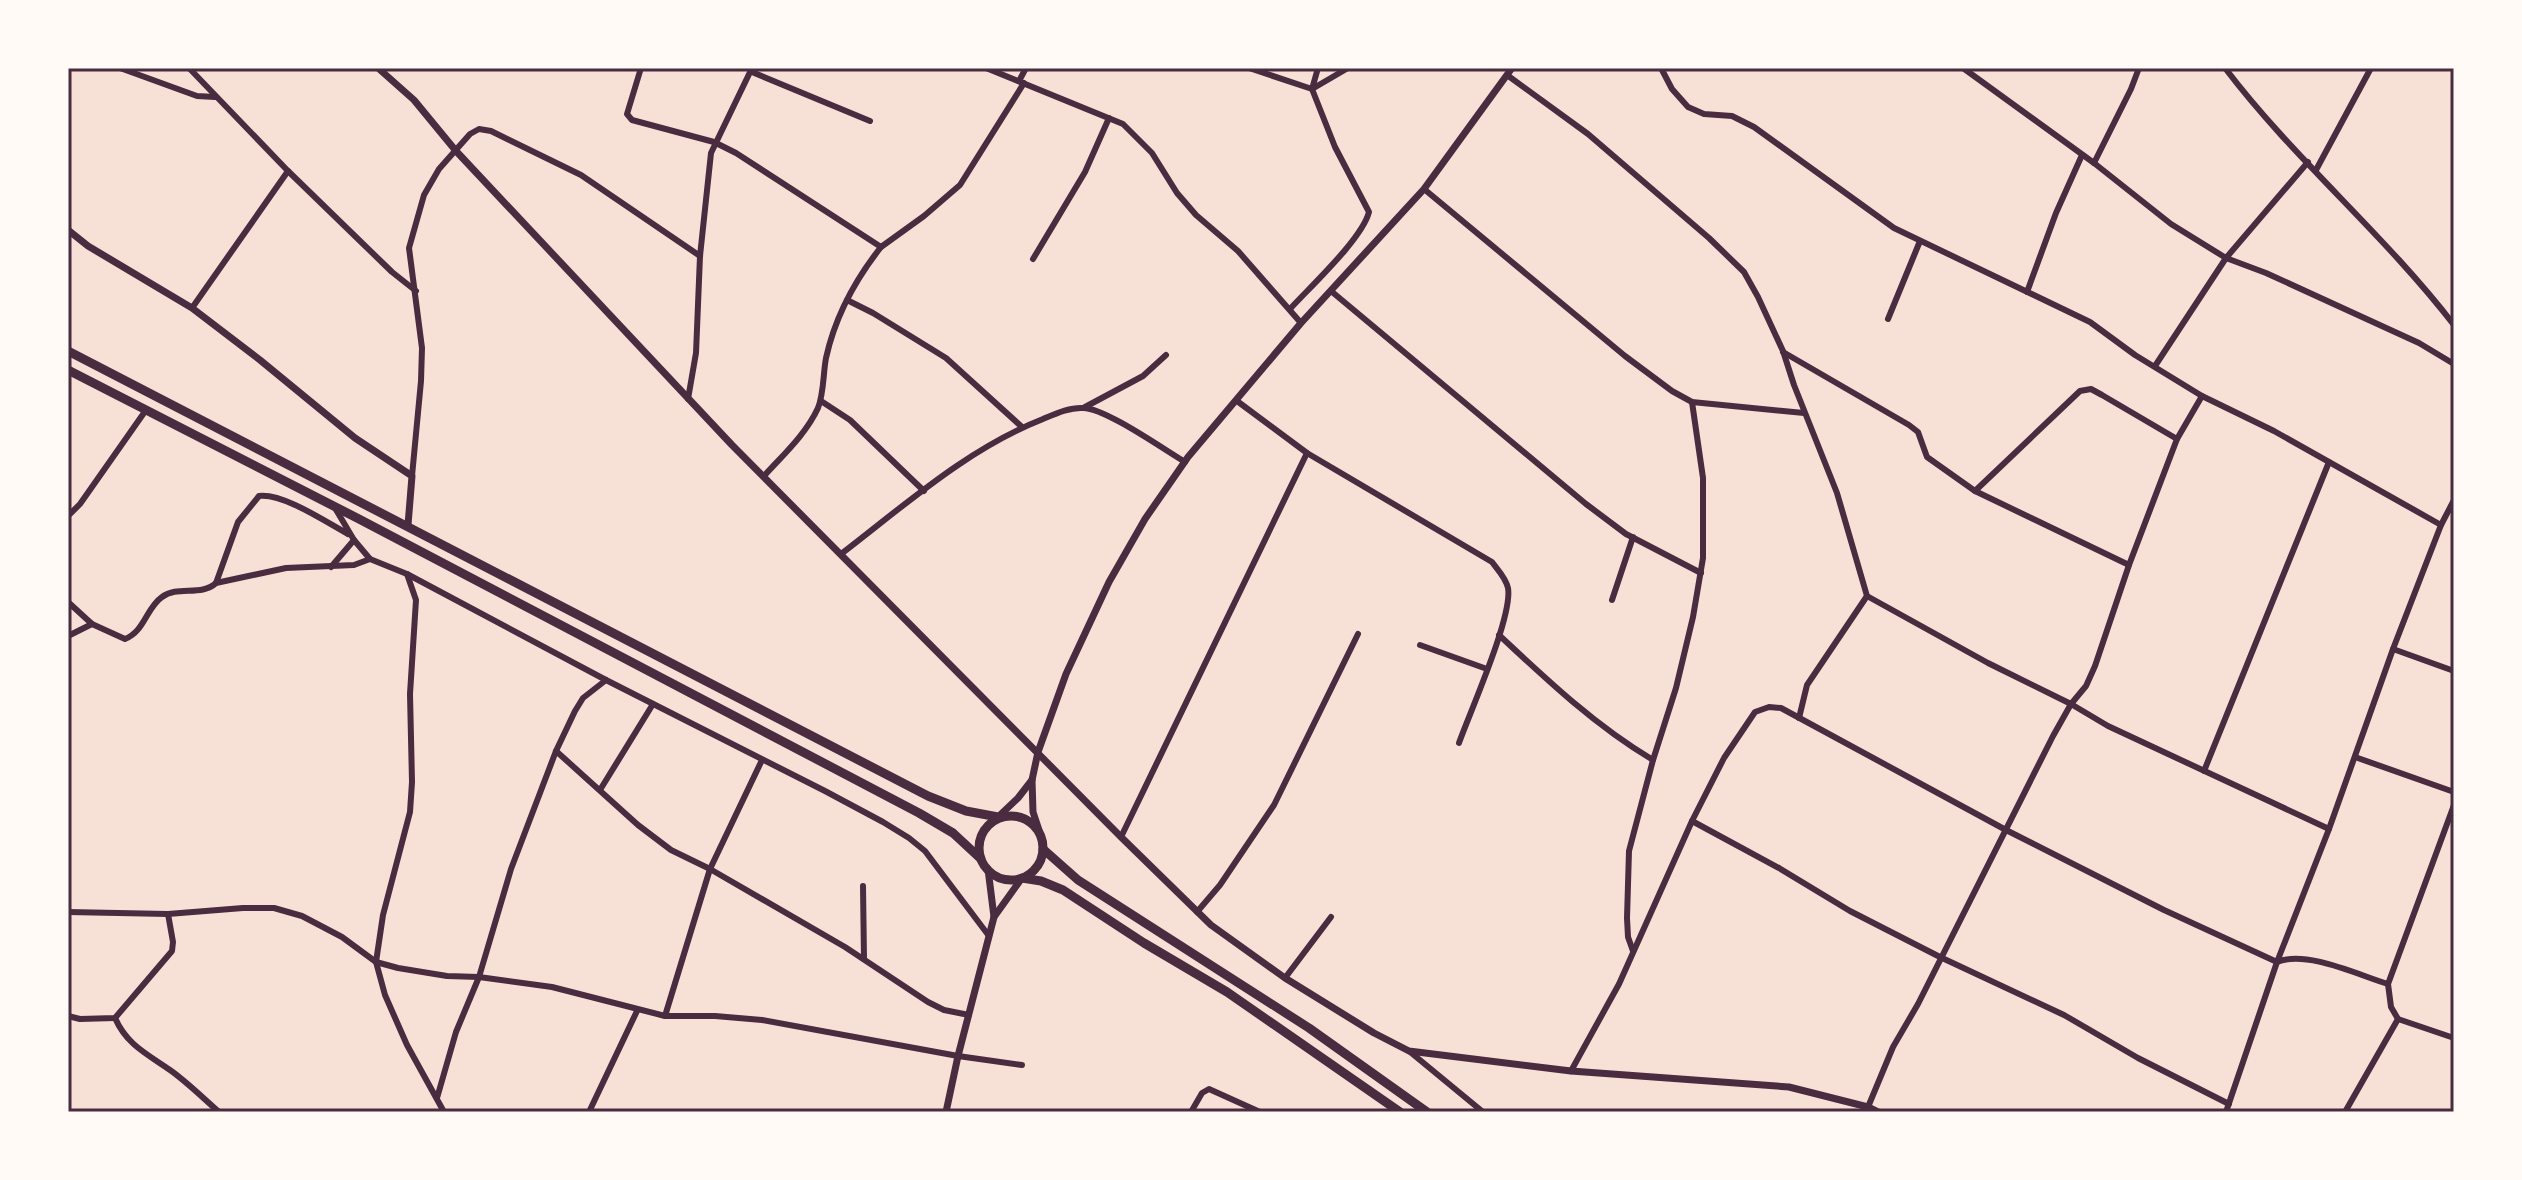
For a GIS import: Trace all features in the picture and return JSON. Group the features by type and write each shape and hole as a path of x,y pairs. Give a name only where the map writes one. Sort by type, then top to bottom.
{"main road":[{"path":"68,351 928,796 966,811 998,817 1020,817 1037,830 1043,844 1078,880 1309,1028 1427,1112"},
{"path":"68,370 919,813 953,833 988,869 1004,879 1041,881 1063,890 1227,992 1400,1112"},
{"path":"981,859 981,839 998,817"},
{"path":"1022,878 1039,864 1043,844"}],"street":[{"path":"120,68 197,96 215,97"},
{"path":"189,68 288,171 392,272 416,291"},
{"path":"378,68 414,100 456,151 688,399 1197,912 1285,978 1409,1051 1483,1112"},
{"path":"641,68 627,114 632,120 714,142 753,163 881,247"},
{"path":"986,68 1123,124 1136,134 1196,215 1238,251 1301,323"},
{"path":"764,476 807,428 821,401 826,357 836,323 867,265 881,247 960,185 1022,82 1026,68"},
{"path":"1249,68 1312,89 1348,68"},
{"path":"1290,309 1346,248 1367,220 1369,212 1335,147 1312,89 1318,68"},
{"path":"1661,68 1672,89 1688,107 1704,114 1732,116 1754,127 1894,228 2090,322 2135,355 2202,396 2274,431 2441,525"},
{"path":"1963,68 2094,163 2171,224 2226,258 2419,343 2454,364"},
{"path":"2094,163 2139,68"},
{"path":"2225,68 2249,100 2387,246 2454,325"},
{"path":"2316,170 2370,69"},
{"path":"688,399 696,353 708,169 714,142 752,70 870,121"},
{"path":"1043,844 1033,812 1032,780 1038,752 1066,674 1109,582 1145,519 1185,462 1301,323 1424,189 1510,72 1588,134 1744,272 1783,351 1804,413 1837,493 1867,596 2108,726 2329,829"},
{"path":"1033,259 1085,172 1109,118"},
{"path":"408,525 422,348 409,248 424,195 439,169 470,134 479,129 491,131 581,175 700,256"},
{"path":"2027,292 2056,213 2082,155"},
{"path":"2155,366 2226,258 2308,162"},
{"path":"192,308 288,171"},
{"path":"1424,189 1625,356 1672,391 1692,402 1804,413"},
{"path":"68,230 88,246 192,308 355,438 412,476"},
{"path":"1888,319 1920,241"},
{"path":"1331,291 1586,504 1633,537 1701,573"},
{"path":"847,300 946,358 1022,427"},
{"path":"1783,351 1909,425 1918,432 1927,457 1975,491 2129,565"},
{"path":"841,554 977,451 1061,411 1085,407 1143,376 1166,355"},
{"path":"1975,491 2080,391 2091,389 2177,439"},
{"path":"1868,1107 1893,1047 1918,1004 2053,736 2071,704 2086,686 2177,439 2202,396"},
{"path":"821,401 850,420 924,491"},
{"path":"1237,401 1307,453 1492,562 1505,578 1509,600 1459,743"},
{"path":"1633,952 1627,918 1629,851 1676,688 1701,573 1703,478 1692,402"},
{"path":"1085,407 1103,413 1185,462"},
{"path":"68,516 80,504 147,409"},
{"path":"1121,837 1307,453"},
{"path":"2204,771 2329,462"},
{"path":"68,602 92,624 125,639 140,629 160,598 170,593 211,588 216,583 238,522 259,496 268,495 286,502 352,538"},
{"path":"2226,1112 2277,962 2329,829 2393,649 2441,525 2454,500"},
{"path":"335,508 352,538 370,559 407,574 883,822 925,851 989,936"},
{"path":"1612,600 1633,537"},
{"path":"331,567 352,538"},
{"path":"216,583 286,568 354,565 370,559"},
{"path":"407,574 416,600 410,694 410,812 383,915 376,962 385,995 407,1045 444,1112"},
{"path":"416,600 431,587"},
{"path":"1799,718 1807,685 1867,596"},
{"path":"68,636 92,624"},
{"path":"1197,912 1220,885 1274,805 1358,634"},
{"path":"1499,635 1616,738 1653,760"},
{"path":"1420,645 1487,669"},
{"path":"2393,649 2454,671"},
{"path":"437,1098 456,1032 479,977 511,869 556,751 583,698 606,680"},
{"path":"600,790 653,704"},
{"path":"1571,1071 1619,984 1692,821 1724,758 1755,712 1769,707 1781,708 2006,830 2164,910 2277,962 2297,958 2308,960 2388,984"},
{"path":"556,751 638,825 671,850 710,869 864,959 928,1002 944,1010 969,1015"},
{"path":"2355,757 2454,792"},
{"path":"665,1016 710,869 762,760"},
{"path":"998,817 1032,780"},
{"path":"2454,805 2388,984 2391,1007 2398,1019 2454,1038"},
{"path":"1692,821 1850,911 2064,1015 2138,1058 2229,1104"},
{"path":"988,869 994,917"},
{"path":"946,1112 994,917 1022,878"},
{"path":"863,886 864,959"},
{"path":"68,912 168,914 274,908 302,916 342,937 376,962 447,976 552,987 665,1016 762,1020 1022,1065"},
{"path":"68,1016 80,1019 115,1018 172,951 168,914"},
{"path":"1285,978 1331,917"},
{"path":"589,1112 637,1011"},
{"path":"115,1018 133,1046 169,1070 219,1112"},
{"path":"2345,1112 2398,1019"},
{"path":"1409,1051 1571,1071 1789,1087 1878,1112"},
{"path":"1191,1112 1202,1093 1209,1089 1260,1112"}]}
